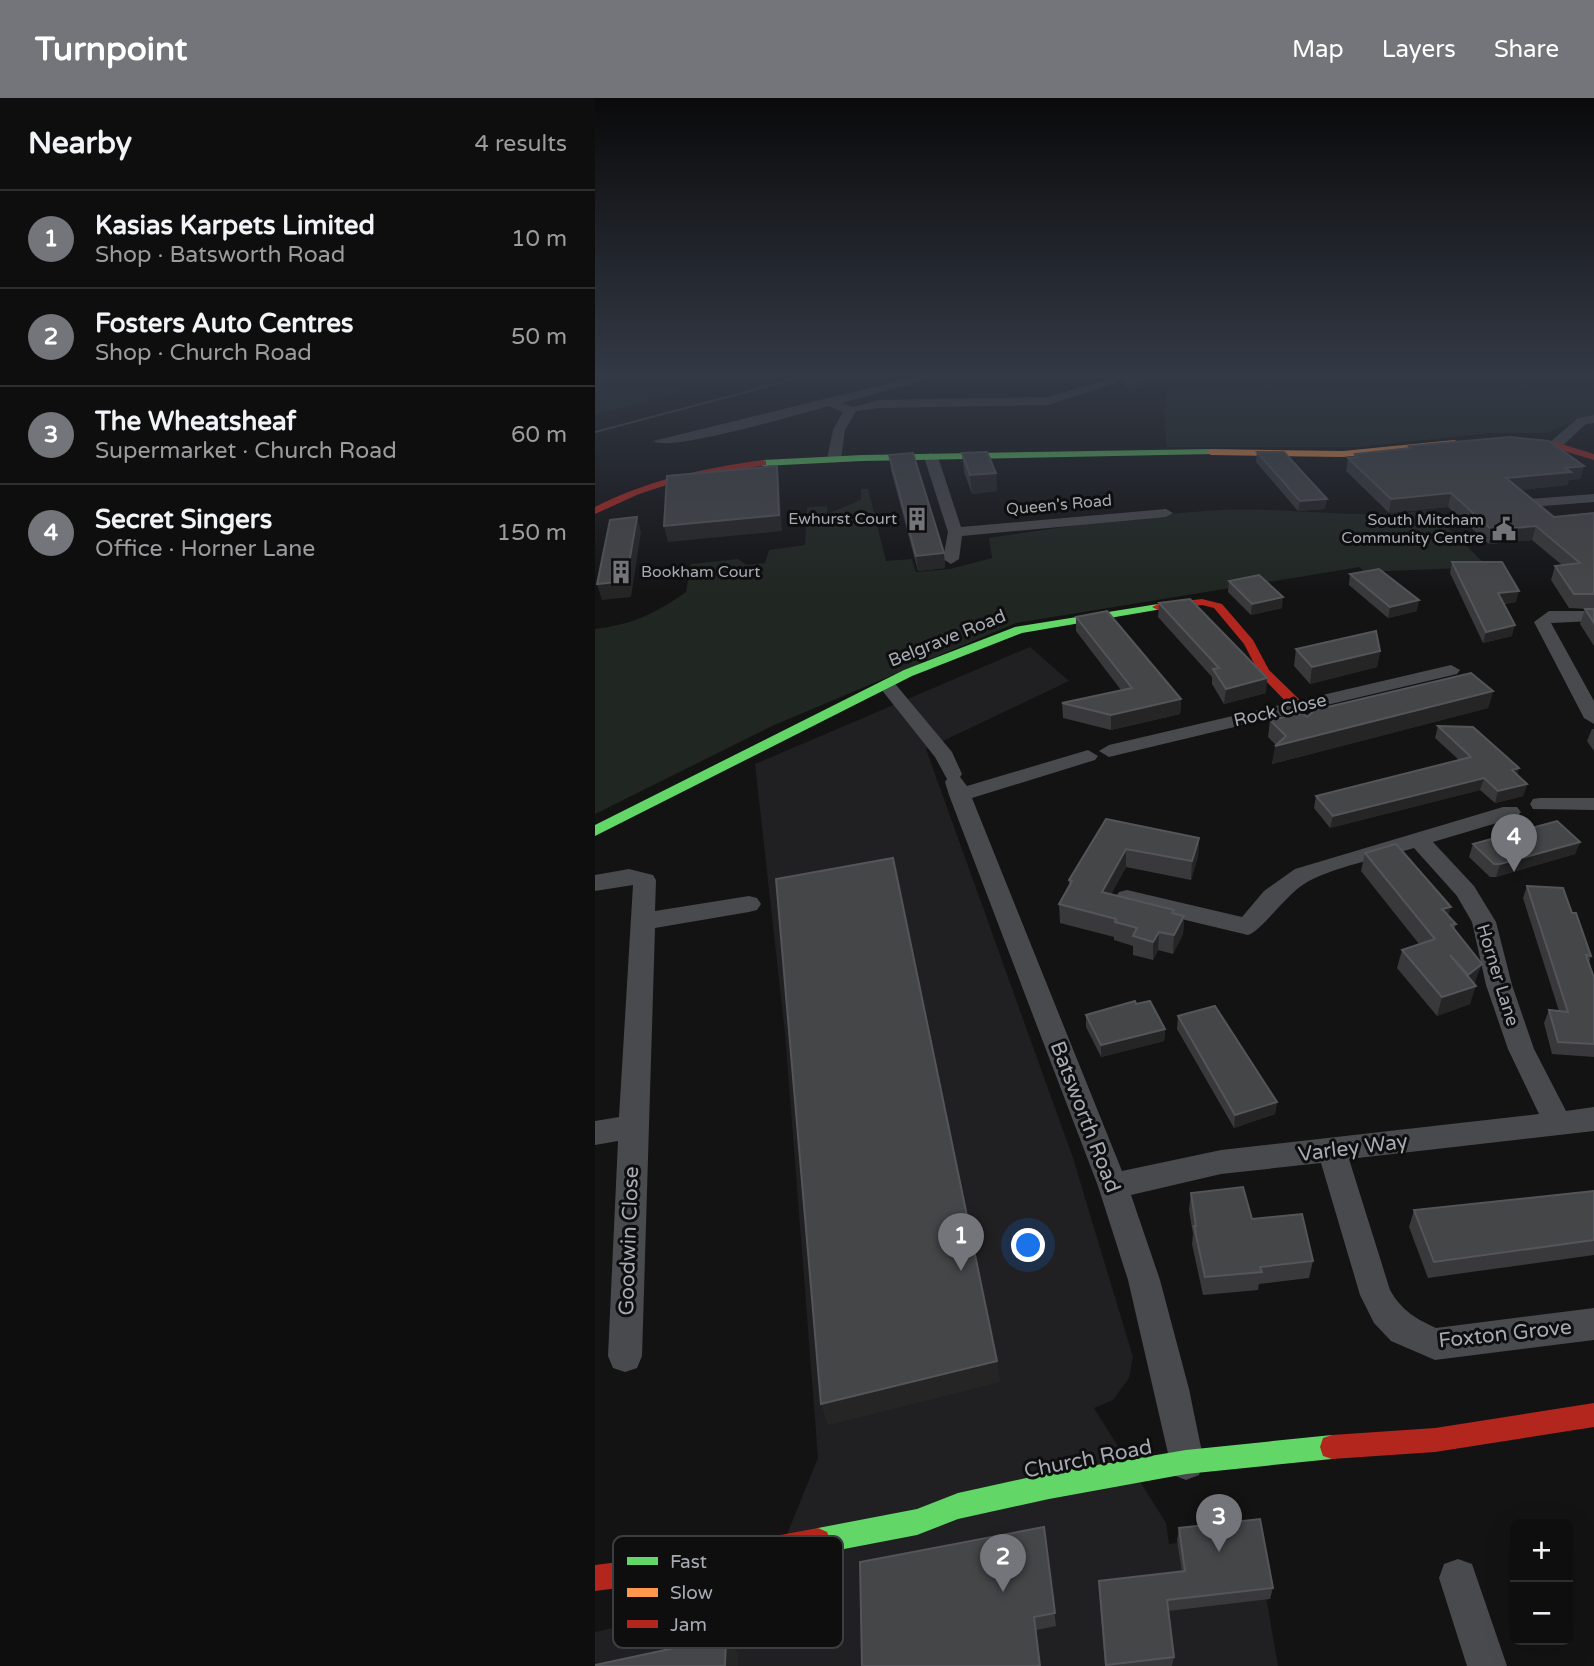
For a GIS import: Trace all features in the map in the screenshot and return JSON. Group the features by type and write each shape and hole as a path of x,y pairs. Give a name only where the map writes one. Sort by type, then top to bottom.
{"street":[{"path":"834,459 836,447"},
{"path":"595,511 646,485 690,474 834,459 1175,452 1331,454 1405,447"},
{"path":"1562,447 1594,457"},
{"path":"931,457 955,532 951,559"},
{"path":"1530,503 1594,498"},
{"name":"Queen's Road","path":"955,532 1166,513"},
{"name":"Belgrave Road","path":"595,831 886,684 1019,630 1202,602 1218,606 1249,643 1264,672 1298,706"},
{"path":"1594,616 1549,616 1542,622 1594,718"},
{"name":"Rock Close","path":"1109,751 1451,670"},
{"name":"Batsworth Road","path":"886,684 945,755 1112,1186 1144,1280 1172,1389 1186,1462"},
{"path":"955,784 1089,756"},
{"path":"1540,804 1594,804"},
{"path":"1127,898 1248,927 1277,891 1303,874 1510,812"},
{"name":"Horner Lane","path":"1419,840 1466,891 1484,922 1521,1049 1558,1123"},
{"name":"Goodwin Close","path":"595,883 629,877 645,880 646,921 633,1126 625,1356"},
{"path":"646,921 749,904"},
{"name":"Varley Way","path":"1112,1186 1221,1162 1594,1119"},
{"path":"595,1133 633,1126"},
{"name":"Foxton Grove","path":"1332,1151 1376,1295 1385,1312 1403,1330 1435,1344 1594,1324"},
{"name":"Church Road","path":"843,1536 917,1522 958,1506 1056,1484 1186,1462 1276,1451 1435,1440 1594,1415"},
{"name":"Church Road","path":"595,1578 613,1576"},
{"path":"1458,1578 1487,1666"}],"shaded area":[{"path":"861,489 868,489 886,561 912,559 916,572 950,569 992,558 989,538 1134,518 1222,510 1378,514 1430,510 1488,567 1363,572 1360,567 1016,623 772,726 595,814 595,629 632,621 675,600 686,592 691,564 738,559 747,565 765,563 769,550 805,545 807,507 827,506 827,514 861,500"},
{"path":"1030,647 1069,681 926,749 1073,1158 1133,1357 1129,1378 1113,1400 1094,1408 1166,1523 1169,1544 1255,1533 1278,1666 595,1666 595,1632 613,1628 613,1648 843,1648 843,1536 786,1536 818,1458 785,1033 755,764"}],"building":[{"path":"1558,447 1584,466 1565,468 1571,472 1506,478 1554,517 1594,513 1594,594 1574,594 1555,566 1580,563 1536,526 1492,530 1451,493 1391,499 1348,458 1358,457 1355,454 1411,448"},
{"path":"987,452 996,473 970,475 962,453"},
{"path":"1257,452 1284,452 1327,499 1300,501"},
{"name":"Ewhurst Court","path":"913,453 944,553 916,556 889,455"},
{"path":"777,466 779,515 664,526 667,476"},
{"path":"637,517 626,581 597,584 610,520"},
{"path":"1452,562 1502,562 1519,591 1498,593 1515,625 1486,632"},
{"path":"1379,569 1419,600 1390,607 1350,574"},
{"path":"1259,575 1283,597 1252,604 1229,581"},
{"path":"1190,599 1267,678 1226,689 1213,669 1219,668 1159,603"},
{"path":"1585,609 1594,609 1594,623"},
{"path":"1107,611 1181,699 1111,715 1062,703 1132,688 1076,617"},
{"path":"1376,631 1380,651 1312,667 1296,649"},
{"path":"1471,673 1493,691 1275,746 1286,736 1270,720 1303,713 1307,717 1315,710"},
{"path":"1438,726 1473,727 1519,768 1512,770 1527,784 1498,791 1484,778 1333,816 1316,796 1471,757"},
{"path":"1106,819 1199,838 1192,861 1126,849 1102,892 1174,910 1172,913 1184,916 1174,935 1159,932 1153,942 1133,936 1137,928 1115,922 1116,919 1059,904 1072,881 1069,880"},
{"path":"1557,821 1580,842 1500,864 1494,864 1473,844"},
{"path":"1396,844 1451,907 1442,909 1456,924 1451,925 1482,964 1468,975 1450,955 1476,986 1442,997 1402,950 1435,939 1365,853"},
{"path":"893,858 997,1361 821,1404 776,879"},
{"path":"1527,886 1563,888 1572,913 1576,913 1591,956 1586,955 1594,978 1594,1044 1558,1042 1549,1010 1568,1012"},
{"path":"1135,1001 1136,1004 1150,1001 1165,1029 1101,1045 1086,1015"},
{"path":"1215,1006 1277,1102 1235,1115 1178,1016"},
{"path":"1243,1187 1252,1219 1302,1214 1313,1261 1260,1267 1262,1272 1205,1277 1194,1226 1191,1193"},
{"path":"1594,1191 1594,1240 1434,1262 1414,1210"},
{"path":"1260,1519 1273,1588 1167,1600 1174,1657 1106,1665 1099,1581 1185,1571 1179,1528"},
{"path":"1044,1527 1055,1613 1034,1617 1040,1666 862,1666 860,1562"},
{"path":"675,1648 726,1648 725,1666 595,1665"}],"traffic: fast":[{"path":"763,463 862,458 1211,452"},
{"path":"595,831 908,673 1019,630 1158,607"},
{"path":"843,1536 917,1522 958,1506 1049,1486 1186,1462 1332,1447"}],"traffic: slow":[{"path":"1211,452 1343,454 1412,447"}],"traffic: jam":[{"path":"1562,447 1594,457"},
{"path":"595,511 656,485 763,463"},
{"path":"1158,607 1202,602 1218,606 1249,643 1264,672 1298,706"},
{"path":"1332,1447 1435,1440 1594,1415"},
{"path":"595,1578 613,1576"}],"place":[{"name":"Ewhurst Court","path":"917,519"},
{"name":"South Mitcham Community Centre","path":"1504,529"},
{"name":"Bookham Court","path":"621,572"},
{"name":"Secret Singers","path":"1514,872"},
{"name":"Kasias Karpets Limited","path":"961,1271"},
{"name":"The Wheatsheaf","path":"1219,1552"},
{"name":"Fosters Auto Centres","path":"1003,1592"}]}
